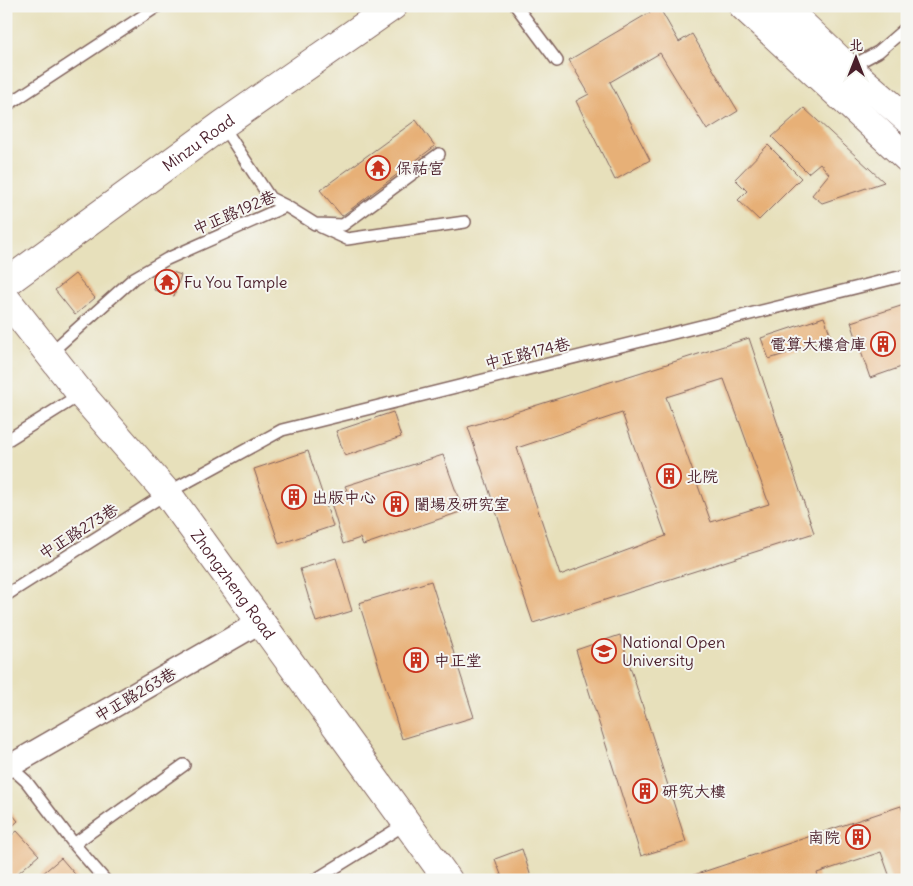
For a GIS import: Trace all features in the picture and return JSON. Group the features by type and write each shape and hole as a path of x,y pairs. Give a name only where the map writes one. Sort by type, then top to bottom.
{"street":[{"name":"Minzu Road","path":"6,282 222,125 393,6"},
{"path":"743,6 907,158"},
{"path":"783,6 848,68 907,119"},
{"name":"Zhongzheng Road","path":"6,299 81,394 166,493 448,880"},
{"name":"中正路263巷","path":"8,764 260,622"}],"lane":[{"path":"6,106 158,6"},
{"path":"516,6 557,61"},
{"path":"848,68 878,52 907,27"},
{"path":"222,125 270,198 286,206"},
{"name":"中正路192巷","path":"49,354 134,278 167,259 286,206 315,224 343,225 439,154"},
{"path":"315,224 347,239 465,222"},
{"name":"中正路174巷","path":"166,493 282,430 907,275"},
{"path":"6,441 81,394"},
{"name":"中正路273巷","path":"6,595 166,493"},
{"path":"8,764 26,781 74,844 105,880"},
{"path":"74,844 184,765"},
{"path":"315,880 407,823"}],"building":[{"path":"659,7 679,42 692,34 738,111 707,130 660,53 610,82 650,160 615,180 576,101 589,94 569,60"},
{"path":"804,108 884,182 822,203 812,195 829,174 820,163 808,173 772,137"},
{"name":"保祐宮","path":"416,120 435,146 342,216 320,190"},
{"path":"768,145 801,178 759,220 738,200 747,191 735,179"},
{"name":"Fu You Tample","path":"161,268 181,275 174,296 154,290"},
{"path":"75,274 95,298 75,315 55,290"},
{"name":"電算大樓倉庫","path":"907,304 907,365 870,378 851,322"},
{"path":"824,317 832,339 769,359 761,338"},
{"name":"北院","path":"749,338 814,533 533,623 468,427","holes":["724,379 769,504 711,522 666,397","622,413 666,536 560,575 517,448"]},
{"path":"393,412 401,437 345,456 336,431"},
{"name":"出版中心","path":"308,451 333,526 279,544 254,469"},
{"name":"闈場及研究室","path":"443,455 463,511 363,545 360,538 343,544 329,496 347,490 345,486"},
{"path":"336,558 352,611 316,622 300,569"},
{"name":"中正堂","path":"431,581 474,717 402,739 359,603"},
{"name":"研究大樓","path":"620,635 686,842 641,856 576,650"},
{"name":"南院","path":"901,806 907,822 907,880 891,880 881,852 817,873 819,880 679,880"},
{"path":"6,807 18,821 6,832"},
{"path":"17,831 39,855 10,880 6,880 6,840"},
{"path":"522,849 532,880 503,880 495,859"},
{"path":"61,858 80,880 35,880"}],"place":[{"name":"保祐宮","path":"378,168"},
{"name":"Fu You Tample","path":"167,282"},
{"name":"電算大樓倉庫","path":"883,344"},
{"name":"北院","path":"669,476"},
{"name":"出版中心","path":"294,497"},
{"name":"闈場及研究室","path":"396,504"},
{"name":"National Open University","path":"604,651"},
{"name":"中正堂","path":"416,660"},
{"name":"研究大樓","path":"645,791"},
{"name":"南院","path":"858,837"}]}
